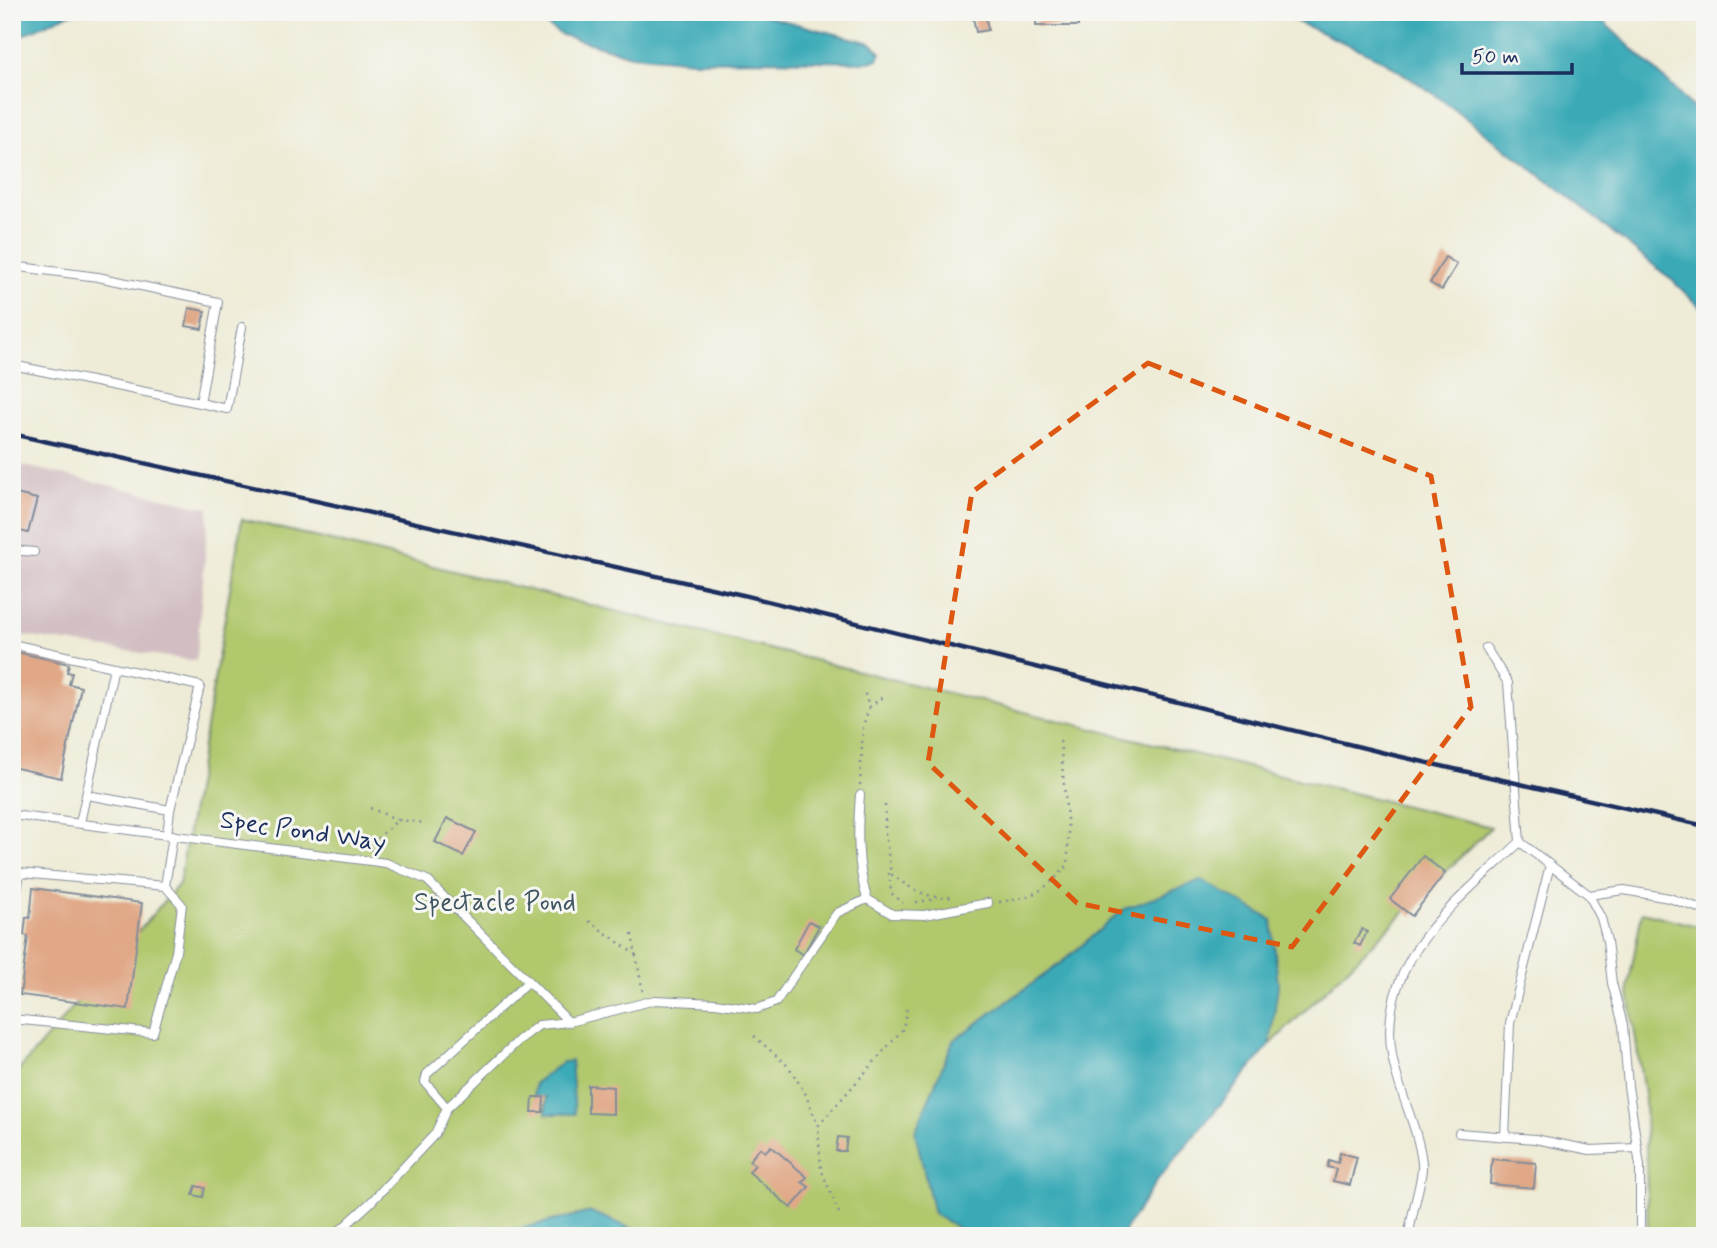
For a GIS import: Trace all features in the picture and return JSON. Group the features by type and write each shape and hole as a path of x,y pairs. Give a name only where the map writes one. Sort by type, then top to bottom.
{"lane":[{"path":"12,266 98,277 218,302 200,403"},
{"path":"12,365 227,409 242,327"},
{"path":"12,550 34,552"},
{"path":"12,644 200,686 170,810 165,886"},
{"path":"1486,648 1507,683 1520,842 1589,895 1601,918 1612,983 1623,1025 1628,1086 1640,1166 1640,1236"},
{"path":"80,823 114,667"},
{"path":"87,795 170,810"},
{"path":"860,795 857,827 860,875 867,899 892,914 925,915 988,903"},
{"name":"Spec Pond Way","path":"12,815 386,863 427,880 569,1022"},
{"path":"1409,1236 1409,1219 1423,1166 1392,1057 1389,1024 1399,983 1415,950 1440,916 1520,842"},
{"path":"1505,1137 1510,1023 1550,865"},
{"path":"12,922 20,873 165,886 182,905 176,952 153,1033 12,1020"},
{"path":"1589,895 1624,890 1669,898 1705,910"},
{"path":"334,1236 371,1202 435,1134 447,1108 519,1040 540,1024 569,1022 655,1000 715,1003 757,1009 776,1002 837,913 867,899"},
{"path":"447,1108 425,1082 427,1074 528,982"},
{"path":"1459,1133 1535,1139 1590,1150 1637,1148"}],"path":[{"path":"860,795 863,727 869,707 864,691"},
{"path":"869,707 884,696"},
{"path":"988,903 1017,899 1047,888 1068,865 1068,830 1060,740"},
{"path":"885,805 885,833 891,873 909,887 938,899"},
{"path":"370,808 398,820 425,823"},
{"path":"368,861 374,844 398,820"},
{"path":"889,863 891,893 904,904"},
{"path":"915,902 951,897"},
{"path":"589,922 636,955"},
{"path":"632,934 645,1003"},
{"path":"818,1126 903,1029 907,1007"},
{"path":"754,1036 789,1067 804,1093 818,1126 821,1169 839,1213"}],"highlighted area":[{"path":"1148,363 1431,476 1471,707 1292,947 1077,903 928,763 972,492"}],"shaded area":[{"path":"12,463 209,508 196,661 12,634"}],"green space":[{"name":"Spectacle Pond","path":"242,519 1491,827 1270,1045 1272,920 1102,928 1061,963 953,1041 934,1214 972,1236 643,1236 591,1212 488,1236 12,1236 12,1078 179,884"},
{"path":"1642,912 1705,928 1705,1236 1648,1236 1645,1101 1628,988"}],"water":[{"path":"12,12 78,12 12,40"},
{"path":"526,12 758,12 871,43 881,53 878,59 870,62 693,61 631,55 562,35"},
{"path":"1275,12 1593,12 1705,121 1705,312 1672,280 1437,96 1381,59"},
{"path":"1201,880 1272,920 1278,985 1270,1045 1158,1179 1121,1236 972,1236 934,1214 915,1132 953,1041 1061,963 1124,909"},
{"path":"571,1061 575,1114 546,1114 546,1097 534,1097 535,1083 563,1062"},
{"path":"591,1212 650,1236 488,1236"}],"building":[{"path":"972,12 985,12 988,30 976,32"},
{"path":"1036,12 1078,12 1078,26 1036,26"},
{"path":"1445,257 1457,264 1442,290 1430,283"},
{"path":"189,308 205,311 202,329 186,326"},
{"path":"12,493 37,499 28,533 12,529"},
{"path":"12,651 69,664 67,672 72,673 69,684 81,687 61,778 12,767"},
{"path":"447,818 476,832 463,856 435,842"},
{"path":"1423,856 1445,873 1412,916 1390,899"},
{"path":"33,888 142,903 128,1009 20,995 28,936 24,935 26,917 30,918"},
{"path":"809,921 819,926 803,955 794,949"},
{"path":"1362,929 1367,932 1360,946 1354,943"},
{"path":"588,1085 613,1087 613,1114 588,1113"},
{"path":"533,1097 544,1097 543,1112 532,1112"},
{"path":"838,1137 847,1138 845,1151 836,1151"},
{"path":"771,1146 807,1177 802,1182 809,1187 791,1208 749,1172 755,1165 749,1161 760,1148 765,1152"},
{"path":"1340,1153 1357,1157 1350,1185 1333,1181 1336,1169 1327,1167 1329,1160 1338,1163"},
{"path":"1492,1159 1536,1163 1534,1188 1490,1184"},
{"path":"196,1186 205,1188 203,1197 193,1195"}],"railway":[{"path":"12,434 743,595 1393,755 1705,826"}]}
